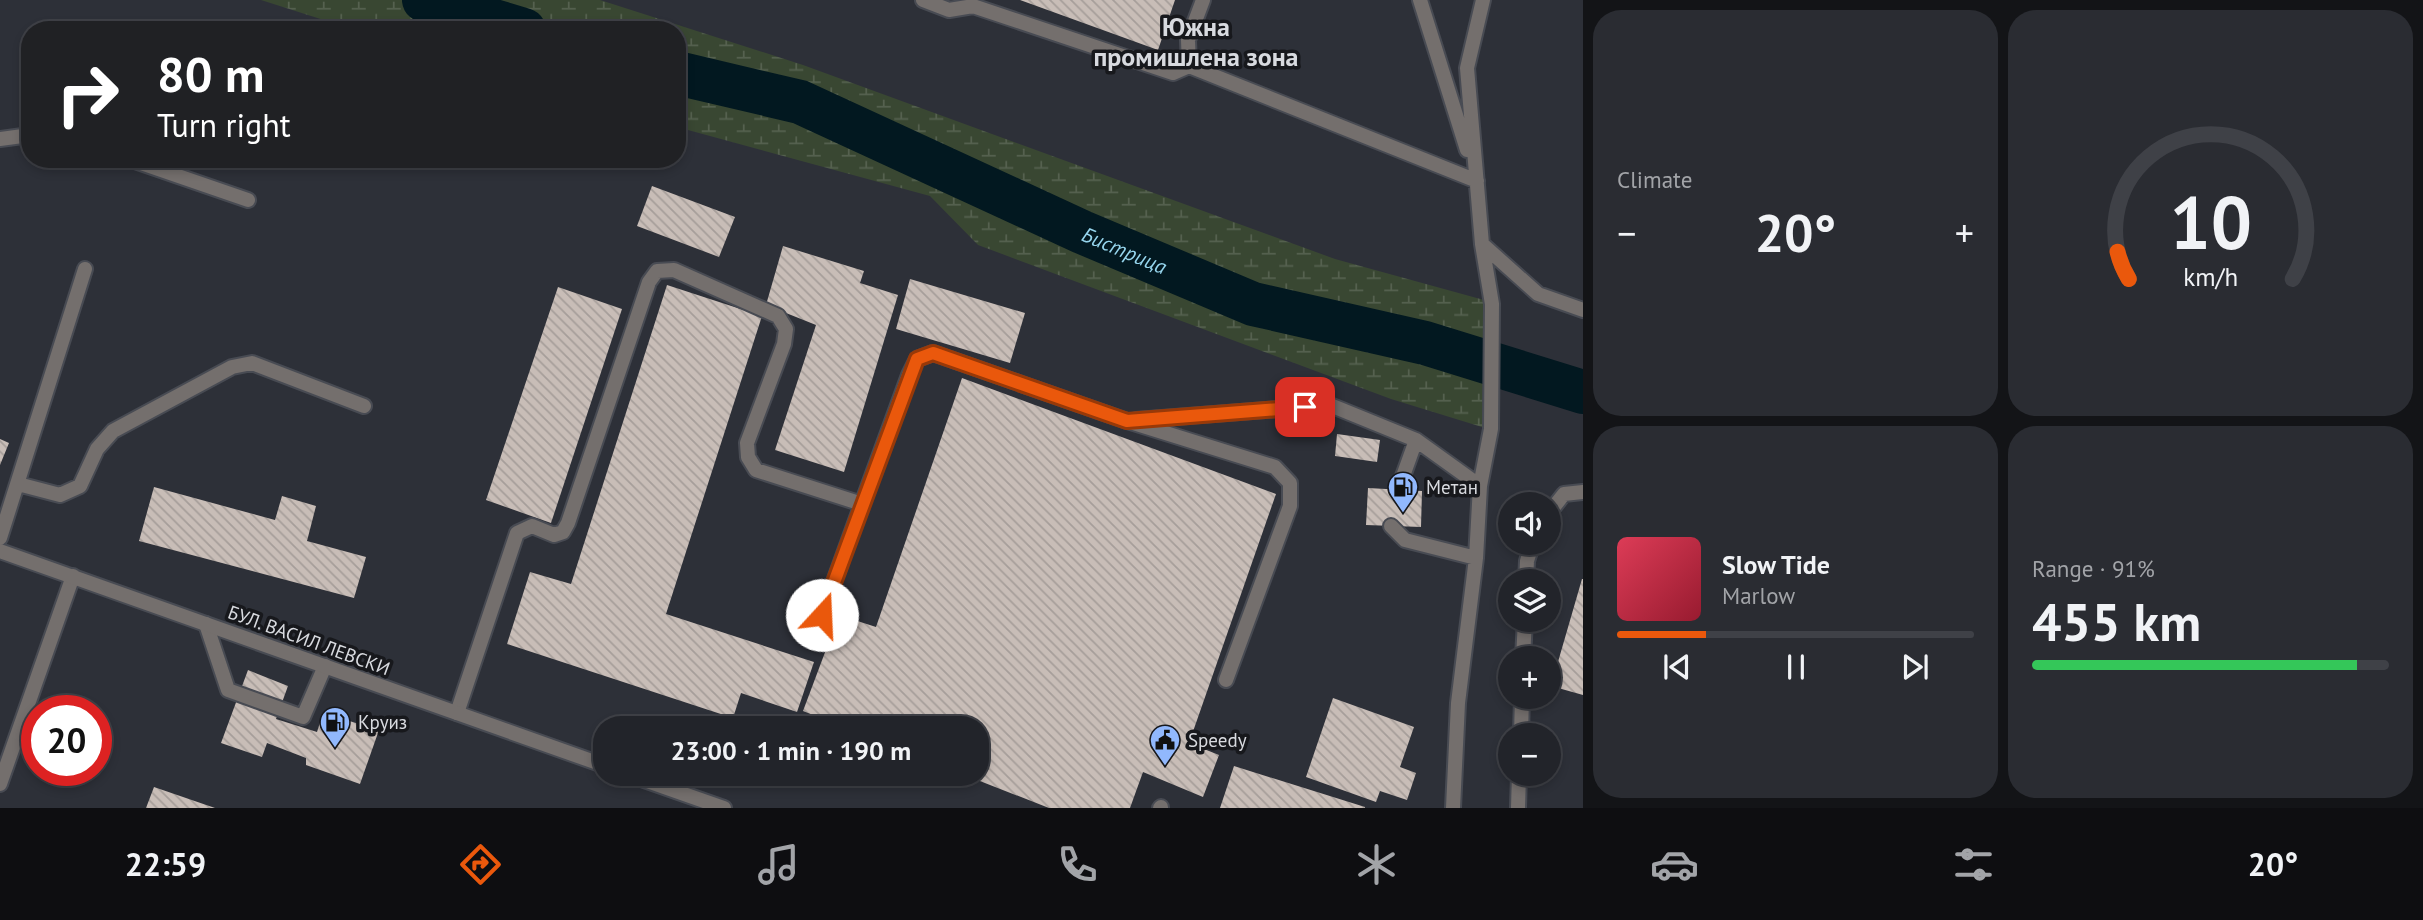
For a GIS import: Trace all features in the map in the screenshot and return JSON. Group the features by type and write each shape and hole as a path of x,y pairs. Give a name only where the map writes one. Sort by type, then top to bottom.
{"street":[{"path":"923,0 949,10 972,6 1173,73 1189,66 1477,181"},
{"path":"1189,66 1188,40 1203,0"},
{"path":"1420,0 1477,181"},
{"path":"1452,808 1458,703 1476,558 1480,486 1491,429 1492,304 1482,244 1467,68 1483,0"},
{"path":"0,139 21,136"},
{"path":"155,168 248,200"},
{"path":"1482,244 1538,294 1583,310"},
{"path":"0,538 85,269"},
{"path":"457,713 517,533 532,526 554,535 563,532 568,523 649,282 657,271 674,270 778,316 786,329 784,344 747,443 748,457 756,470 862,504"},
{"path":"822,615 909,375 917,359 933,353 1127,421 1275,467 1290,483 1290,506 1226,680"},
{"path":"18,484 60,495 79,486 97,449 113,431 232,367 252,363 364,406"},
{"path":"1127,421 1330,405 1416,440 1480,486"},
{"path":"1398,490 1416,440"},
{"path":"1561,498 1564,494 1583,492"},
{"path":"1391,526 1405,540 1476,558"},
{"name":"БУЛ. ВАСИЛ ЛЕВСКИ","path":"0,551 593,761"},
{"path":"0,784 73,576"},
{"path":"206,624 228,690 303,717 325,666"},
{"path":"661,786 724,808"},
{"path":"1518,808 1519,786"}],"green space":[{"path":"261,0 600,0 666,21 327,21"},
{"path":"686,28 803,65 1335,259 1484,300 1482,427 1391,399 978,245 930,196 686,129"}],"building":[{"path":"1020,0 1175,0 1158,50"},
{"path":"652,186 735,217 719,257 637,226"},
{"path":"783,246 864,271 860,283 898,295 844,472 775,450 816,325 766,305"},
{"path":"910,279 1025,313 1010,363 896,329"},
{"path":"667,285 762,316 666,614 814,662 797,712 741,693 734,716 727,716 507,644 530,572 571,584"},
{"path":"558,287 622,309 551,523 486,500"},
{"path":"962,378 1276,494 1189,743 1219,755 1203,797 1143,772 1130,808 1049,808 989,785 989,716 816,716 803,711 839,615 876,627"},
{"path":"1337,434 1380,440 1377,462 1335,456"},
{"path":"0,439 9,443 0,465"},
{"path":"154,487 275,520 282,496 316,506 307,541 366,557 354,598 139,541"},
{"path":"1368,488 1422,491 1421,527 1366,525"},
{"path":"1583,579 1583,695 1561,689 1561,651"},
{"path":"248,670 288,686 276,719 317,732 323,713 379,730 360,784 306,765 306,758 267,743 262,757 221,743"},
{"path":"1333,698 1414,727 1400,767 1416,773 1407,800 1380,791 1376,802 1306,777"},
{"path":"1234,766 1365,807 1365,808 1220,808"},
{"path":"154,787 215,808 146,808"}],"waterway":[{"name":"Бистрица","path":"424,0 494,21"},
{"name":"Бистрица","path":"686,75 800,102 1082,232 1253,304 1425,343 1583,392"}],"place":[{"name":"Метан","path":"1403,514"},
{"name":"Круиз","path":"335,749"},
{"name":"Speedy","path":"1165,767"}],"district":[{"name":"Южна промишлена зона","path":"1196,41"}],"route":[{"path":"822,615 917,359 933,353 1127,421 1305,407"}]}
